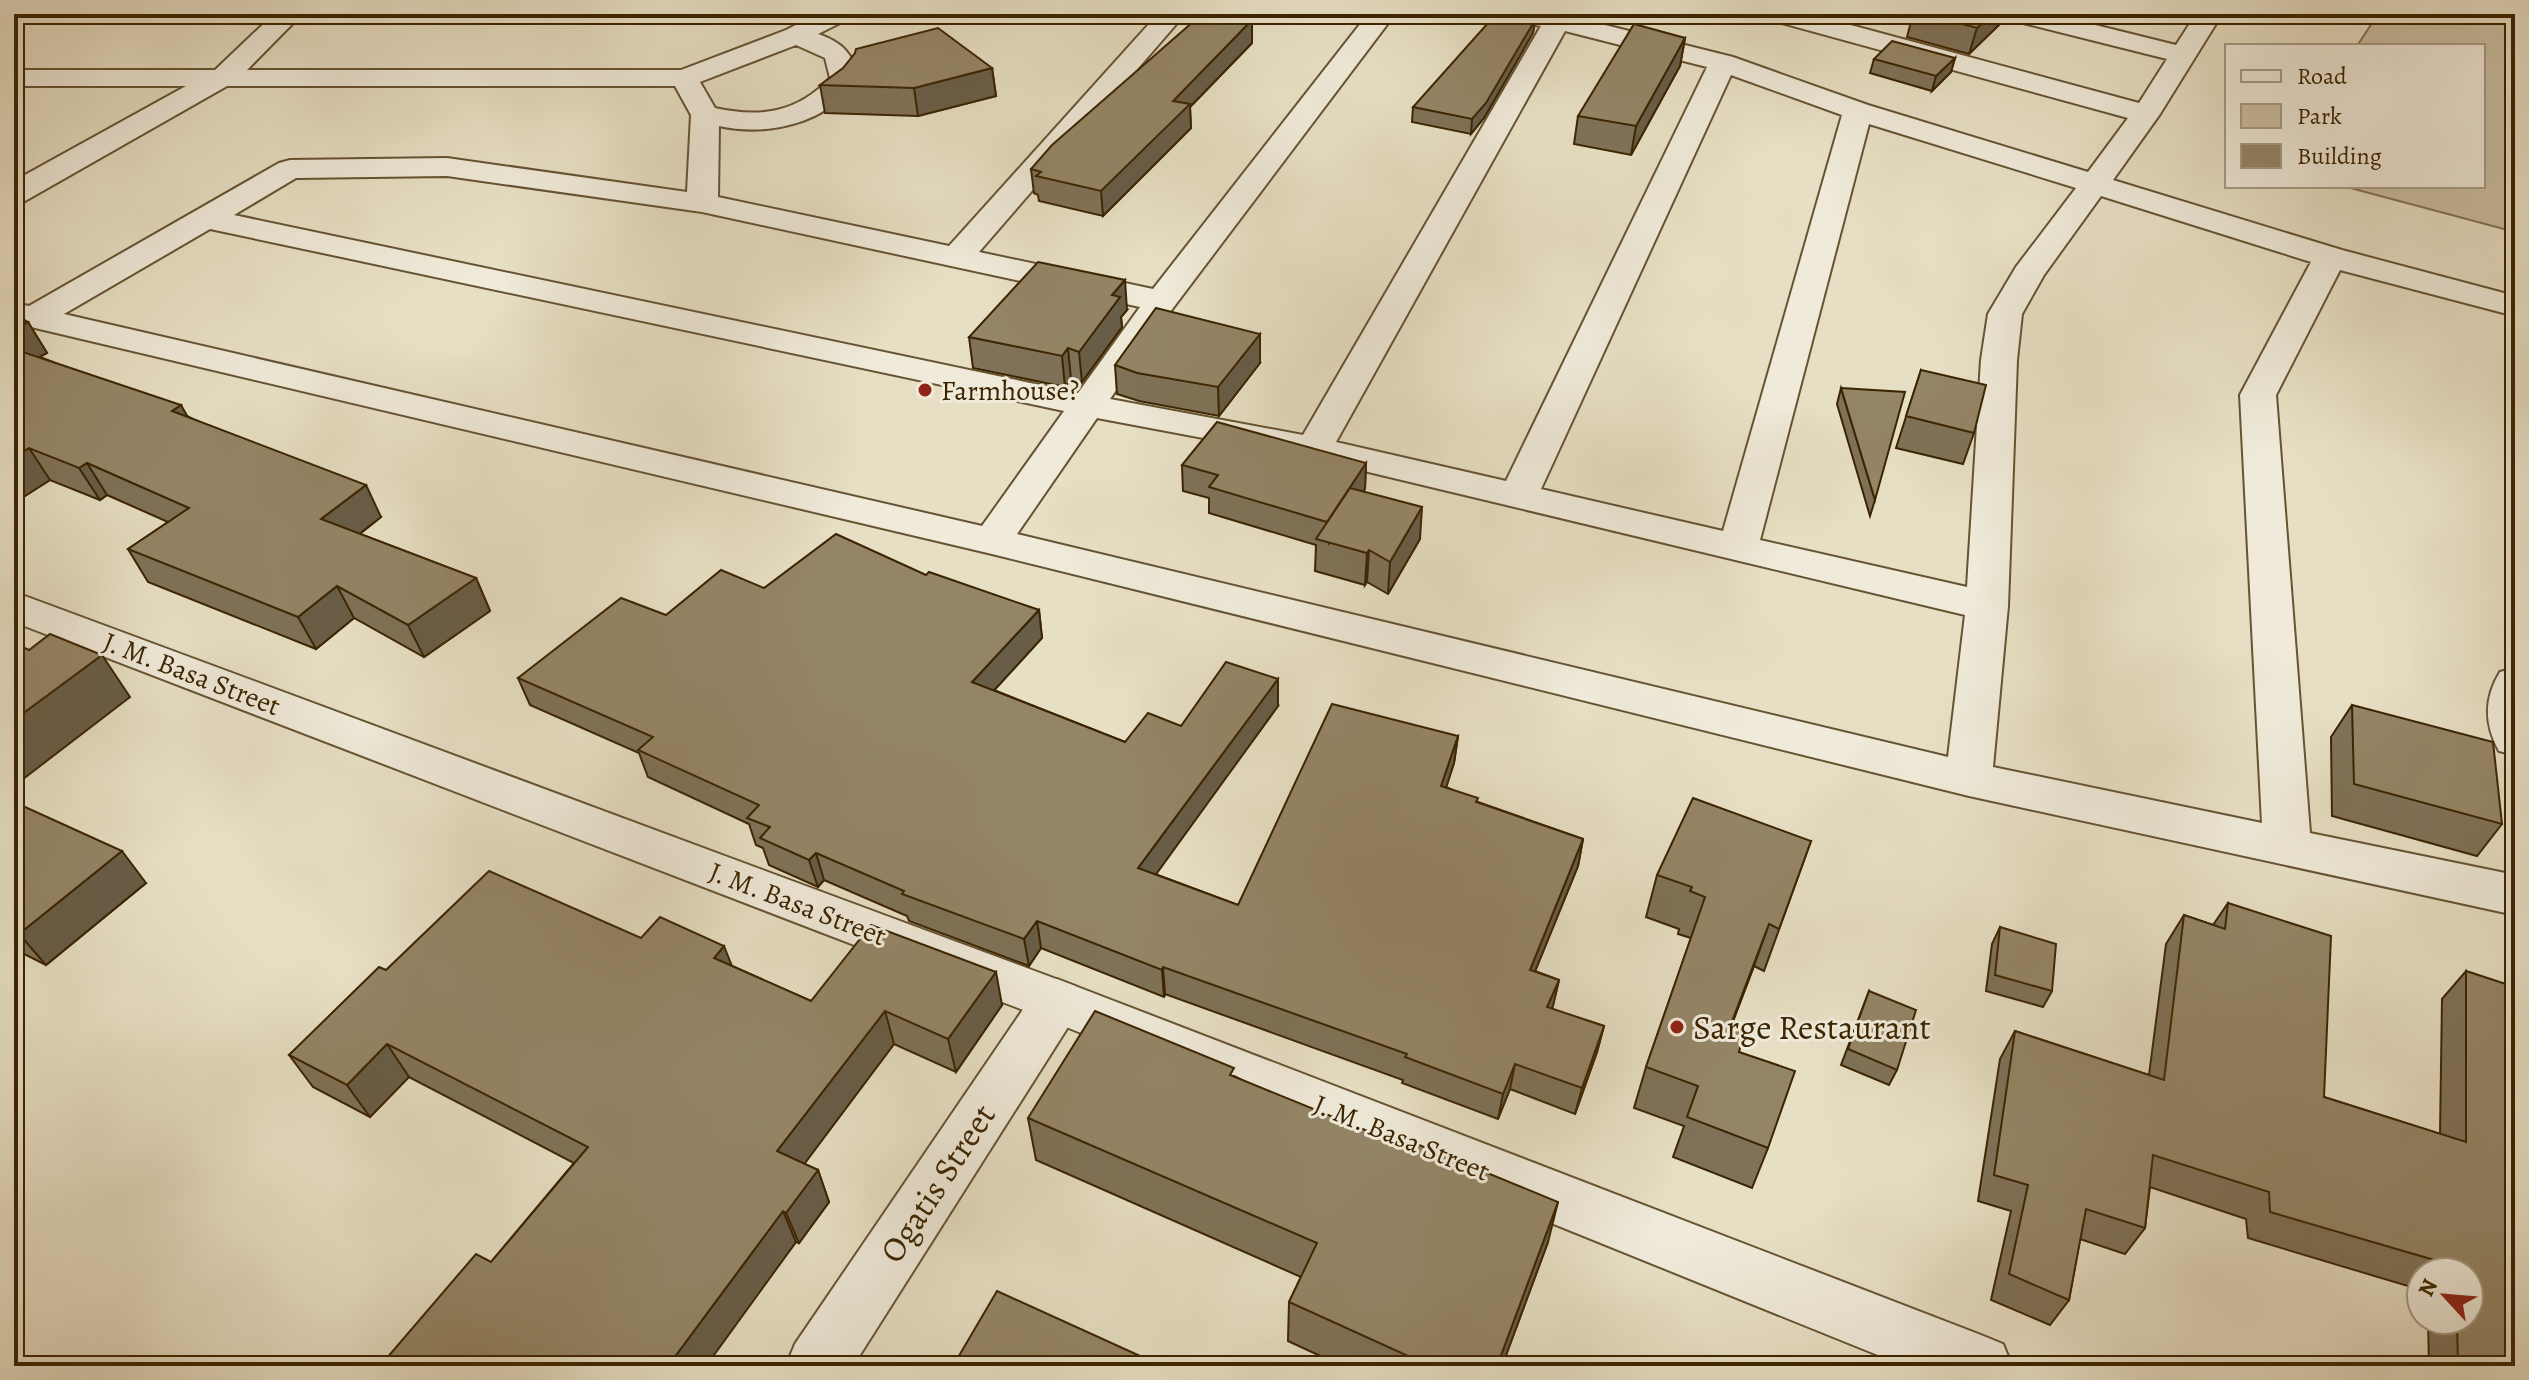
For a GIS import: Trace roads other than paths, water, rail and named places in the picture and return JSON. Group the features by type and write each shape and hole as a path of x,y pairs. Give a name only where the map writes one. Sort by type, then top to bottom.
{"street":[{"path":"19,188 223,77 289,14"},
{"path":"14,78 684,78 795,36 837,14"},
{"path":"956,258 1172,14"},
{"path":"992,541 1090,406 1161,301 1382,14"},
{"path":"1511,14 1557,21 1723,63 1858,111 2330,257 2515,306"},
{"path":"1780,14 2146,114"},
{"path":"2020,14 2182,55"},
{"path":"1969,779 1987,606 1999,360 2005,314 2028,274 2146,114 2209,14"},
{"path":"1314,448 1557,21"},
{"path":"705,115 755,123 800,111 831,95 844,79 843,62 830,46 795,36"},
{"path":"1519,495 1723,63"},
{"path":"684,78 705,115 702,203"},
{"path":"1738,548 1858,111"},
{"path":"24,316 290,169 447,167 702,203 1161,301"},
{"path":"205,218 1090,406 1314,448 1987,606"},
{"path":"2287,848 2258,395 2330,257"},
{"path":"24,316 992,541 1969,779 2515,895"},
{"name":"J. M. Basa Street","path":"14,606 1057,1001 1981,1366"},
{"path":"2515,683 2508,705 2515,739"},
{"name":"Ogatis Street","path":"817,1366 1057,1001"}],"place":[{"name":"Farmhouse?","path":"925,390"},
{"name":"Sarge Restaurant","path":"1677,1027"}]}
